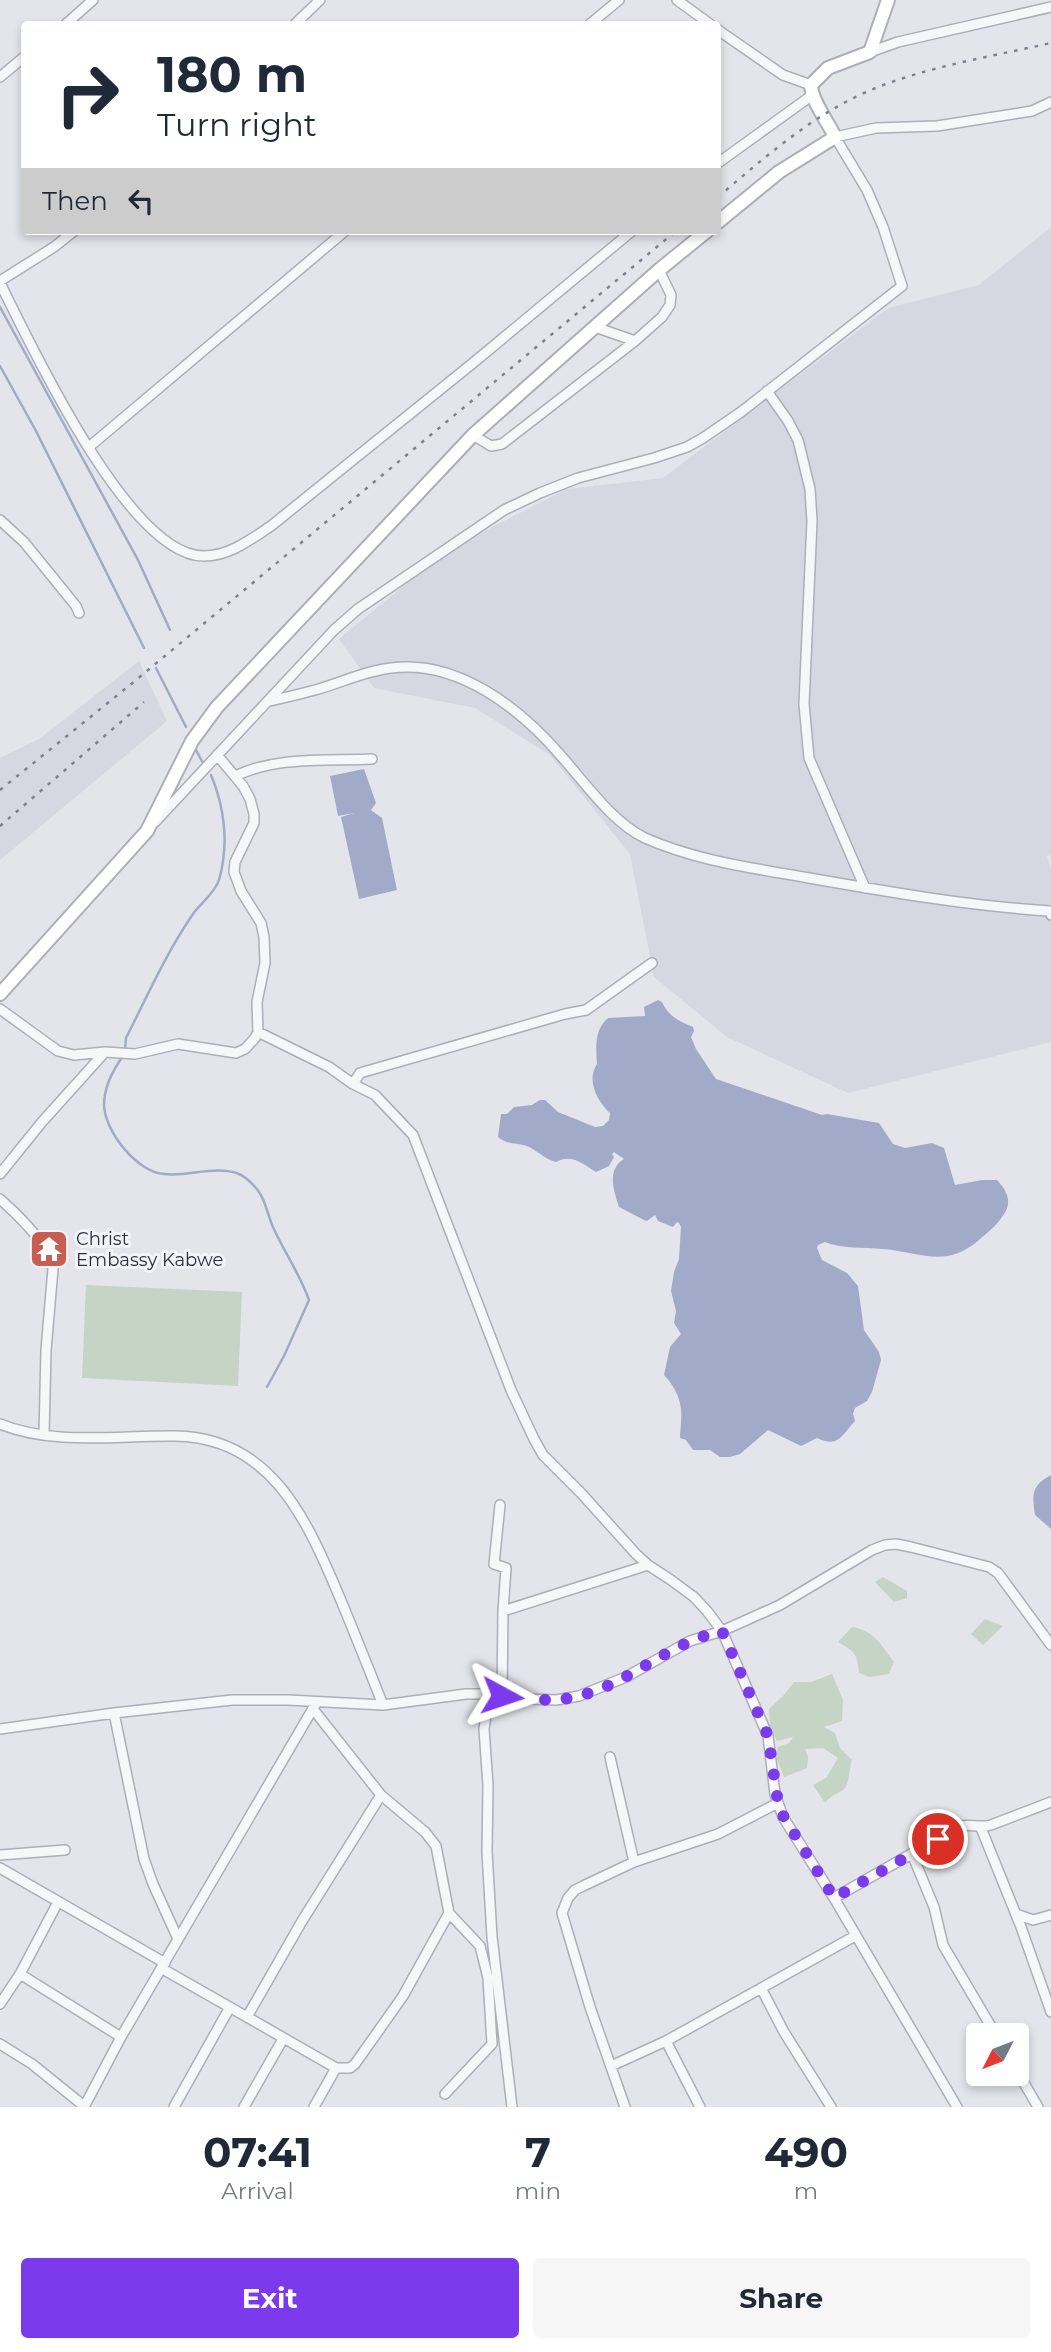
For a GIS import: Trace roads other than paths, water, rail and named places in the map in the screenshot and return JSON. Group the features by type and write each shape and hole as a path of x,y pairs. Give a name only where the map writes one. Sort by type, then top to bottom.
{"street":[{"path":"69,21 93,0"},
{"path":"298,21 320,0"},
{"path":"594,21 619,0"},
{"path":"677,0 706,21"},
{"path":"870,52 888,0"},
{"path":"721,161 811,91 828,68 898,42 1051,7"},
{"path":"0,994 217,755 334,630 358,610 504,510 579,478 687,447 741,411 902,286 883,227 867,190 811,91 782,75 721,32"},
{"path":"0,77 21,60"},
{"path":"721,220 779,172 835,137 876,128 937,126 1031,111 1051,102"},
{"path":"69,235 0,282 44,370 125,502 147,526 189,553 204,556 225,552 244,544 271,526 627,235"},
{"path":"89,447 340,235"},
{"path":"147,831 192,741 217,707 473,435 702,235"},
{"path":"473,435 491,446 502,444 635,341 662,317 670,305 671,295 659,270"},
{"path":"595,327 635,341"},
{"path":"766,391 798,440 810,489 812,521 804,704 809,758 865,888"},
{"path":"0,520 24,542 79,613"},
{"path":"267,702 316,690 357,675 391,668 437,668 498,699 524,718 544,736 597,797 641,836 673,850 705,860 865,888 953,902 1050,911 1051,915"},
{"path":"0,1009 58,1051 74,1055 110,1052 135,1054 178,1044 236,1054 245,1049 258,1032 257,1002 265,963 264,937 258,917 241,891 234,872 235,862 254,823 254,814 250,799 217,755"},
{"path":"235,776 250,769 280,762 372,759"},
{"path":"353,1084 360,1073 586,1010 652,963"},
{"path":"258,1032 329,1067 375,1095 413,1135 512,1390 534,1439 543,1455 648,1565 694,1597 722,1631 768,1736 778,1803 783,1817 957,2107"},
{"path":"0,1174 42,1122 110,1052"},
{"path":"0,1199 38,1239 52,1261 44,1435"},
{"path":"0,1424 44,1435 84,1438 208,1438 228,1445 248,1458 273,1479 299,1510 319,1548 383,1705"},
{"path":"500,1505 494,1564 506,1567 502,1696"},
{"path":"0,1729 232,1700 288,1700 314,1706 383,1705 452,1695 488,1693 556,1700 579,1696 626,1677 690,1641 722,1631 780,1605 872,1550 896,1544 989,1567 1005,1581 1051,1645"},
{"path":"503,1611 648,1565"},
{"path":"488,1693 484,1729 488,1785 487,1852 492,1937 512,2107"},
{"path":"314,1706 381,1795 425,1832 436,1846 449,1913 480,1946 488,1978 492,2039 489,2047 445,2094"},
{"path":"0,2044 32,2064 84,2107 121,2037 314,1706"},
{"path":"114,1713 144,1859 178,1939"},
{"path":"610,1757 634,1862"},
{"path":"247,2017 302,1921 381,1795"},
{"path":"834,1898 960,1826 981,1828 1051,1802"},
{"path":"625,2107 590,2007 562,1913 568,1898 575,1890 634,1862 718,1834 778,1803"},
{"path":"981,1828 1016,1914 1051,2012"},
{"path":"0,1855 65,1850"},
{"path":"912,1854 934,1907 943,1945 989,2023"},
{"path":"0,1868 282,2039 336,2068 350,2068 355,2064 379,2032 403,1996 449,1913"},
{"path":"0,2004 20,1974 58,1902"},
{"path":"1016,1914 1033,1920 1051,1915"},
{"path":"611,2066 666,2041 855,1936"},
{"path":"20,1974 121,2037"},
{"path":"761,1988 784,2032 831,2107"},
{"path":"174,2107 230,2007"},
{"path":"244,2107 282,2039"},
{"path":"666,2041 701,2107"},
{"path":"314,2107 336,2068"},
{"path":"1026,2086 1038,2107"}],"water":[{"path":"364,769 376,803 371,810 382,818 397,890 359,899 341,817 354,813 338,816 330,776"},
{"path":"658,1000 675,1018 693,1027 691,1037 696,1049 716,1079 822,1115 879,1123 893,1144 905,1148 932,1143 944,1148 955,1185 997,1180 1006,1193 1007,1207 997,1223 967,1249 955,1254 932,1256 845,1247 825,1242 818,1245 822,1260 847,1273 858,1286 864,1330 879,1352 881,1360 867,1401 855,1408 855,1421 843,1436 835,1441 817,1438 801,1446 768,1430 740,1454 730,1457 720,1457 710,1450 693,1450 686,1440 680,1438 680,1402 664,1375 670,1347 681,1334 674,1323 676,1311 671,1291 679,1259 679,1223 673,1227 658,1221 655,1215 647,1221 619,1207 613,1175 618,1164 624,1159 614,1152 609,1166 596,1172 572,1159 556,1162 527,1146 506,1142 498,1137 501,1114 507,1114 514,1107 532,1105 540,1100 545,1100 558,1112 595,1127 603,1126 609,1120 610,1113 597,1096 593,1083 600,1028 608,1018 645,1016 644,1007"},
{"path":"1051,1475 1051,1529 1035,1515 1033,1501 1036,1487"}],"waterway":[{"path":"0,307 138,560 170,630"},
{"path":"0,366 36,431 144,648"},
{"path":"156,668 186,727"},
{"path":"196,750 203,763"},
{"path":"125,1050 126,1038 165,960 193,914 211,894 219,880 225,840 220,800 211,775"},
{"path":"123,1056 110,1079 104,1105 110,1127 124,1149 154,1172 173,1174 221,1171 239,1174 247,1179 261,1196 273,1227 305,1290 309,1300 267,1387"}],"railway":[{"path":"721,194 807,126 866,92 934,69 1051,43"},
{"path":"0,790 671,235"},
{"path":"0,826 144,702"}],"place":[{"name":"Christ Embassy Kabwe","path":"49,1249"}]}
